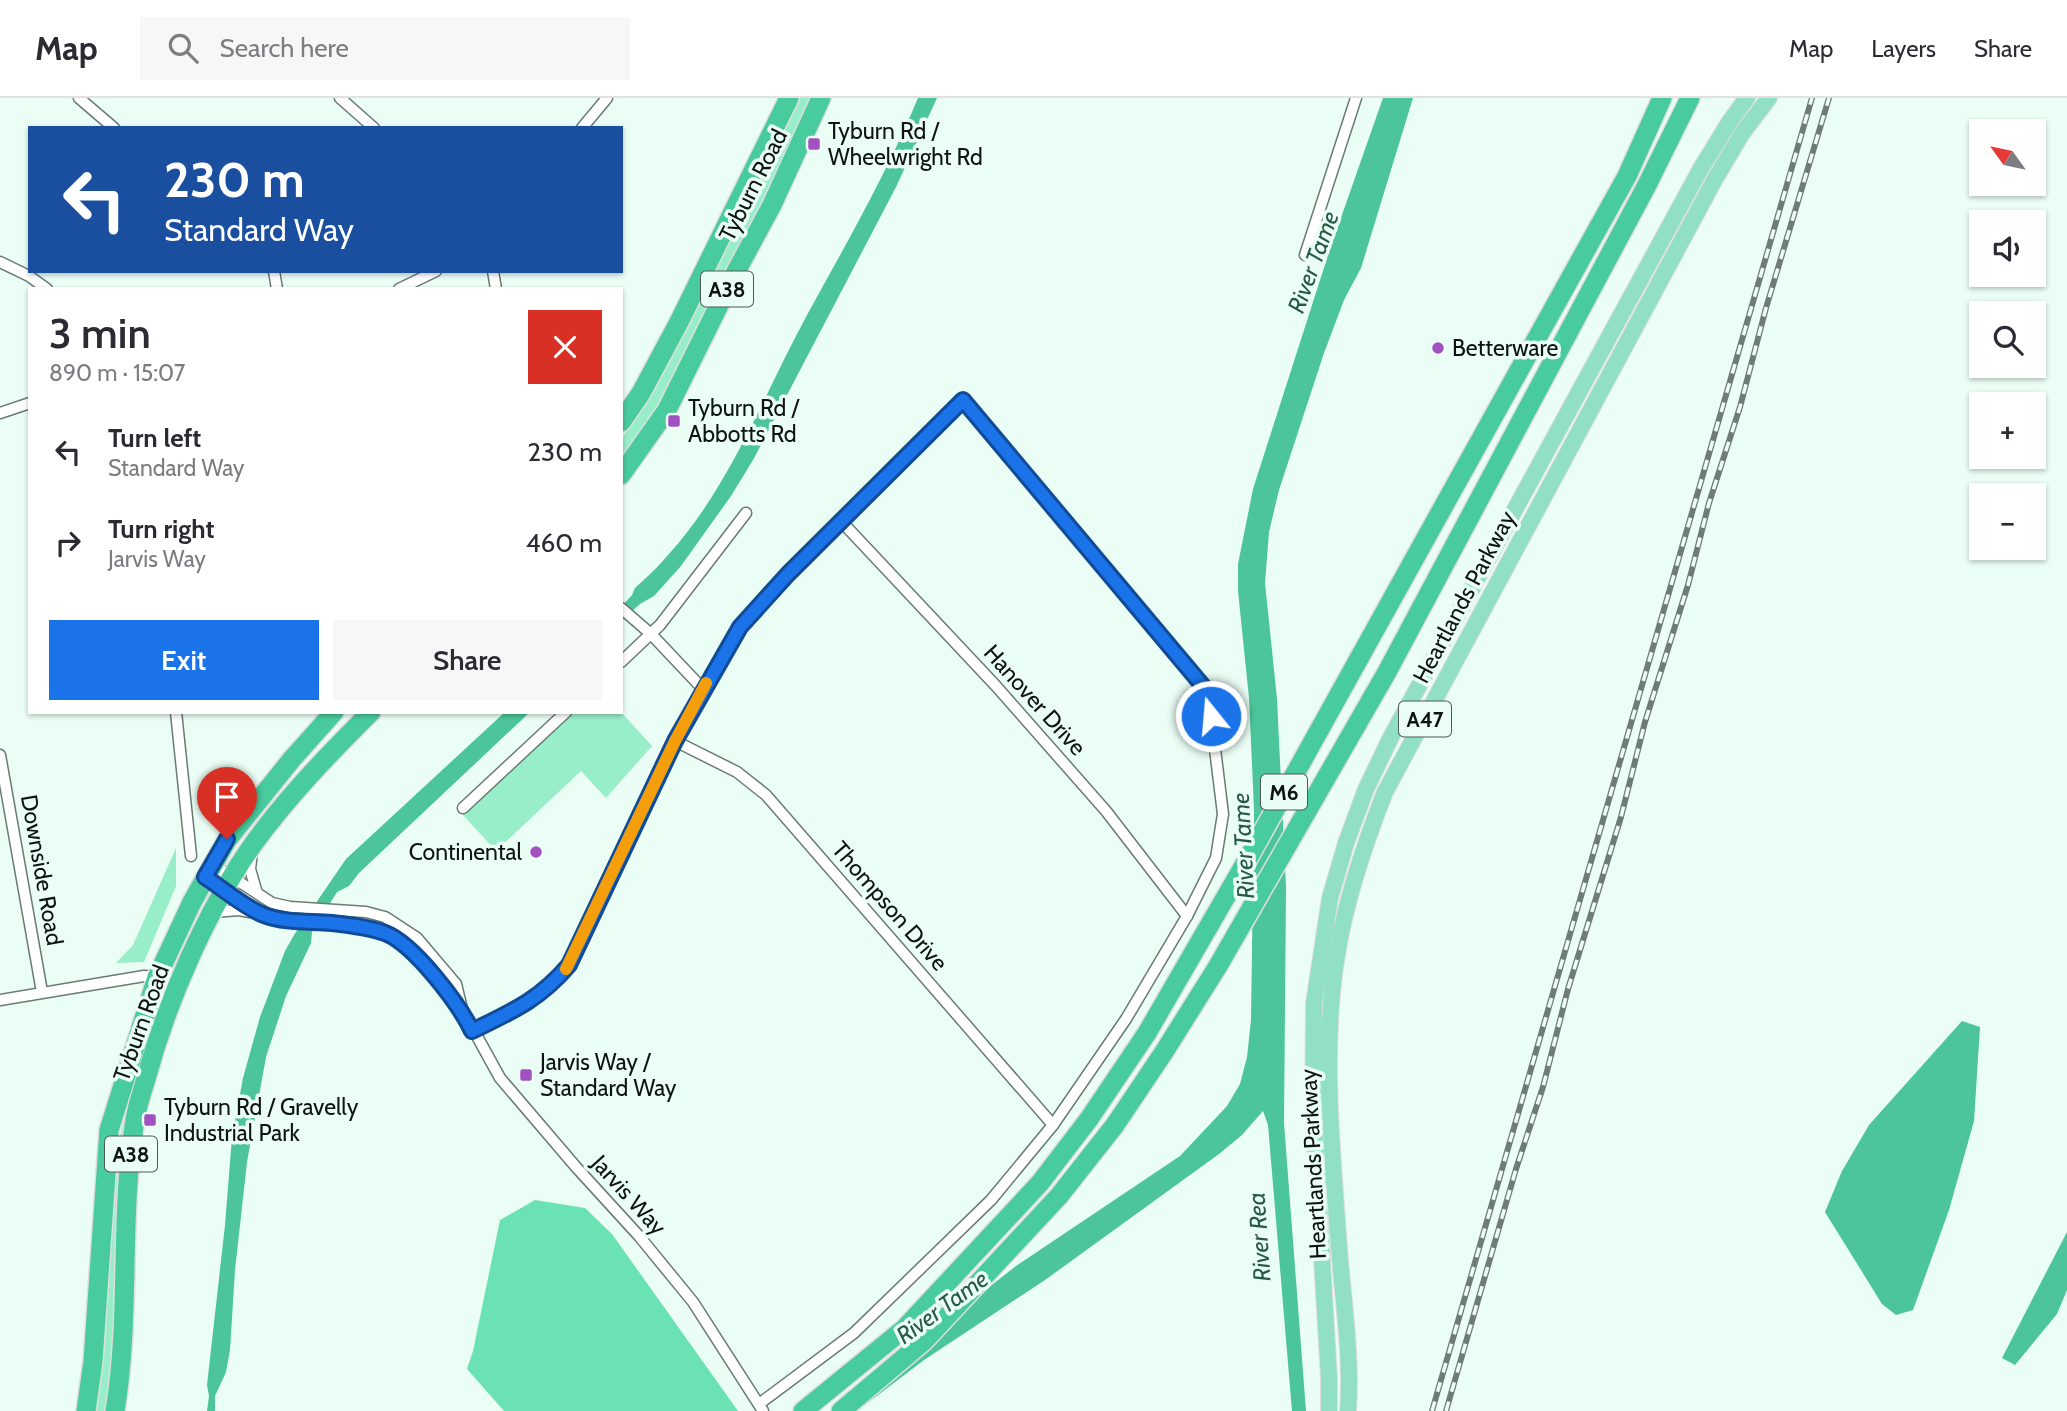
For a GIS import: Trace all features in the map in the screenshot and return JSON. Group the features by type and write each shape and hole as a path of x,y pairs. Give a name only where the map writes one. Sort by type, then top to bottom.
{"highway":[{"name":"Tyburn Road","path":"623,419 641,393 679,322 789,98"},
{"name":"Tyburn Road","path":"623,472 667,410 772,205 821,98"},
{"name":"M6","path":"803,1411 905,1328 1040,1184 1147,1033 1246,862 1627,176 1662,98"},
{"name":"M6","path":"841,1411 924,1341 1059,1196 1115,1125 1164,1052 1218,966 1387,672 1647,185 1690,98"},
{"name":"Tyburn Road","path":"86,1411 93,1361 109,1130 157,977 209,871 245,816 332,714"},
{"name":"Tyburn Road","path":"115,1411 135,1118 155,1047 180,981 213,912 254,843 331,751 369,714"}],"main road":[{"name":"Heartlands Parkway","path":"1329,1411 1313,1108 1314,1003 1330,898 1346,843 1366,789 1391,737 1700,170 1747,98"},
{"name":"Heartlands Parkway","path":"1348,1411 1348,1365 1331,1118 1330,1049 1337,952 1346,908 1363,850 1385,792 1670,261 1743,132 1769,98"}],"street":[{"path":"79,98 112,126"},
{"path":"340,98 372,126"},
{"path":"584,126 607,98"},
{"path":"1305,255 1356,98"},
{"path":"0,262 44,287"},
{"path":"403,287 432,273"},
{"path":"472,1031 530,1003 552,986 569,965 675,741 740,627 841,521 963,400 1208,692 1223,814 1216,858 1187,916 1126,1019 1053,1125 991,1200 854,1333 761,1408"},
{"path":"0,413 28,404"},
{"path":"623,660 651,634 746,513"},
{"name":"Hanover Drive","path":"841,521 996,686 1093,795 1187,916"},
{"path":"623,610 651,634 703,689"},
{"path":"176,714 191,856"},
{"path":"463,808 564,714"},
{"name":"Thompson Drive","path":"675,741 737,772 766,795 1053,1125"},
{"name":"Downside Road","path":"0,755 42,992"},
{"path":"254,843 250,869 257,893"},
{"path":"209,871 229,884 262,915"},
{"name":"Jarvis Way","path":"229,884 290,907 366,912 385,917 416,938 456,984 462,1009 472,1031 500,1078 639,1236 693,1302 761,1408"},
{"path":"213,912 239,910 262,915"},
{"name":"Jarvis Way","path":"262,915 282,920 334,923 388,934 419,960 462,1009"},
{"path":"0,1000 144,976 157,977"}],"shaded area":[{"path":"798,98 813,98 797,139 658,408 623,461 623,437 658,380"},
{"path":"918,98 937,98 896,187 753,460 681,566 654,596 623,619 623,605 635,588 661,563 711,499 880,181"},
{"path":"1383,98 1413,98 1361,268 1344,300 1324,353 1279,490 1269,532 1265,583 1277,699 1286,887 1284,1123 1306,1411 1292,1411 1268,1125 1263,1111 1242,1135 1219,1154 1045,1280 924,1360 857,1411 831,1411 1016,1266 1180,1156 1227,1106 1240,1084 1247,1057 1251,1020 1254,809 1249,698 1238,591 1238,564 1253,489 1330,249"},
{"path":"503,714 528,714 359,873 349,886 337,892 312,932 311,943 286,996 266,1057 247,1162 235,1270 230,1350 226,1372 215,1396 215,1411 207,1411 207,1385 232,1137 243,1078 260,1017 285,951 346,859"},
{"path":"571,714 623,714 652,746 606,798 581,771 496,851 462,814"},
{"path":"176,848 176,886 144,962 116,963 133,945"},
{"path":"159,1008 139,1085 110,1411 95,1411 116,1150 136,1075"},
{"path":"1962,1021 1980,1027 1974,1121 1949,1210 1913,1310 1896,1315 1882,1304 1825,1212 1842,1171 1869,1125"},
{"path":"535,1200 585,1208 612,1234 738,1411 504,1411 467,1369 500,1220"},
{"path":"2067,1232 2067,1290 2057,1314 2015,1365 2002,1358"}],"railway":[{"path":"1432,1411 1812,98"},
{"path":"1446,1411 1516,1169 1543,1087 1568,989 1621,817 1645,722 1688,585 1709,503 1740,407 1766,308 1829,98"}],"slow traffic":[{"path":"566,969 675,741 706,683"}],"place":[{"name":"Tyburn Rd / Wheelwright Rd","path":"814,144"},
{"name":"Betterware","path":"1438,348"},
{"name":"Tyburn Rd / Abbotts Rd","path":"674,421"},
{"name":"Continental","path":"536,852"},
{"name":"Jarvis Way / Standard Way","path":"526,1075"},
{"name":"Tyburn Rd / Gravelly Industrial Park","path":"150,1120"}],"route":[{"path":"227,839 205,877 262,915 282,920 334,923 388,934 402,943 419,960 462,1009 472,1031 530,1003 552,986 569,965 675,741 740,627 788,574 963,400 1208,692 1211,716"}],"water label":[{"name":"River Tame","path":"1313,262"},
{"name":"River Tame","path":"1243,846"},
{"name":"River Rea","path":"1259,1237"},
{"name":"River Tame","path":"942,1307"}]}
